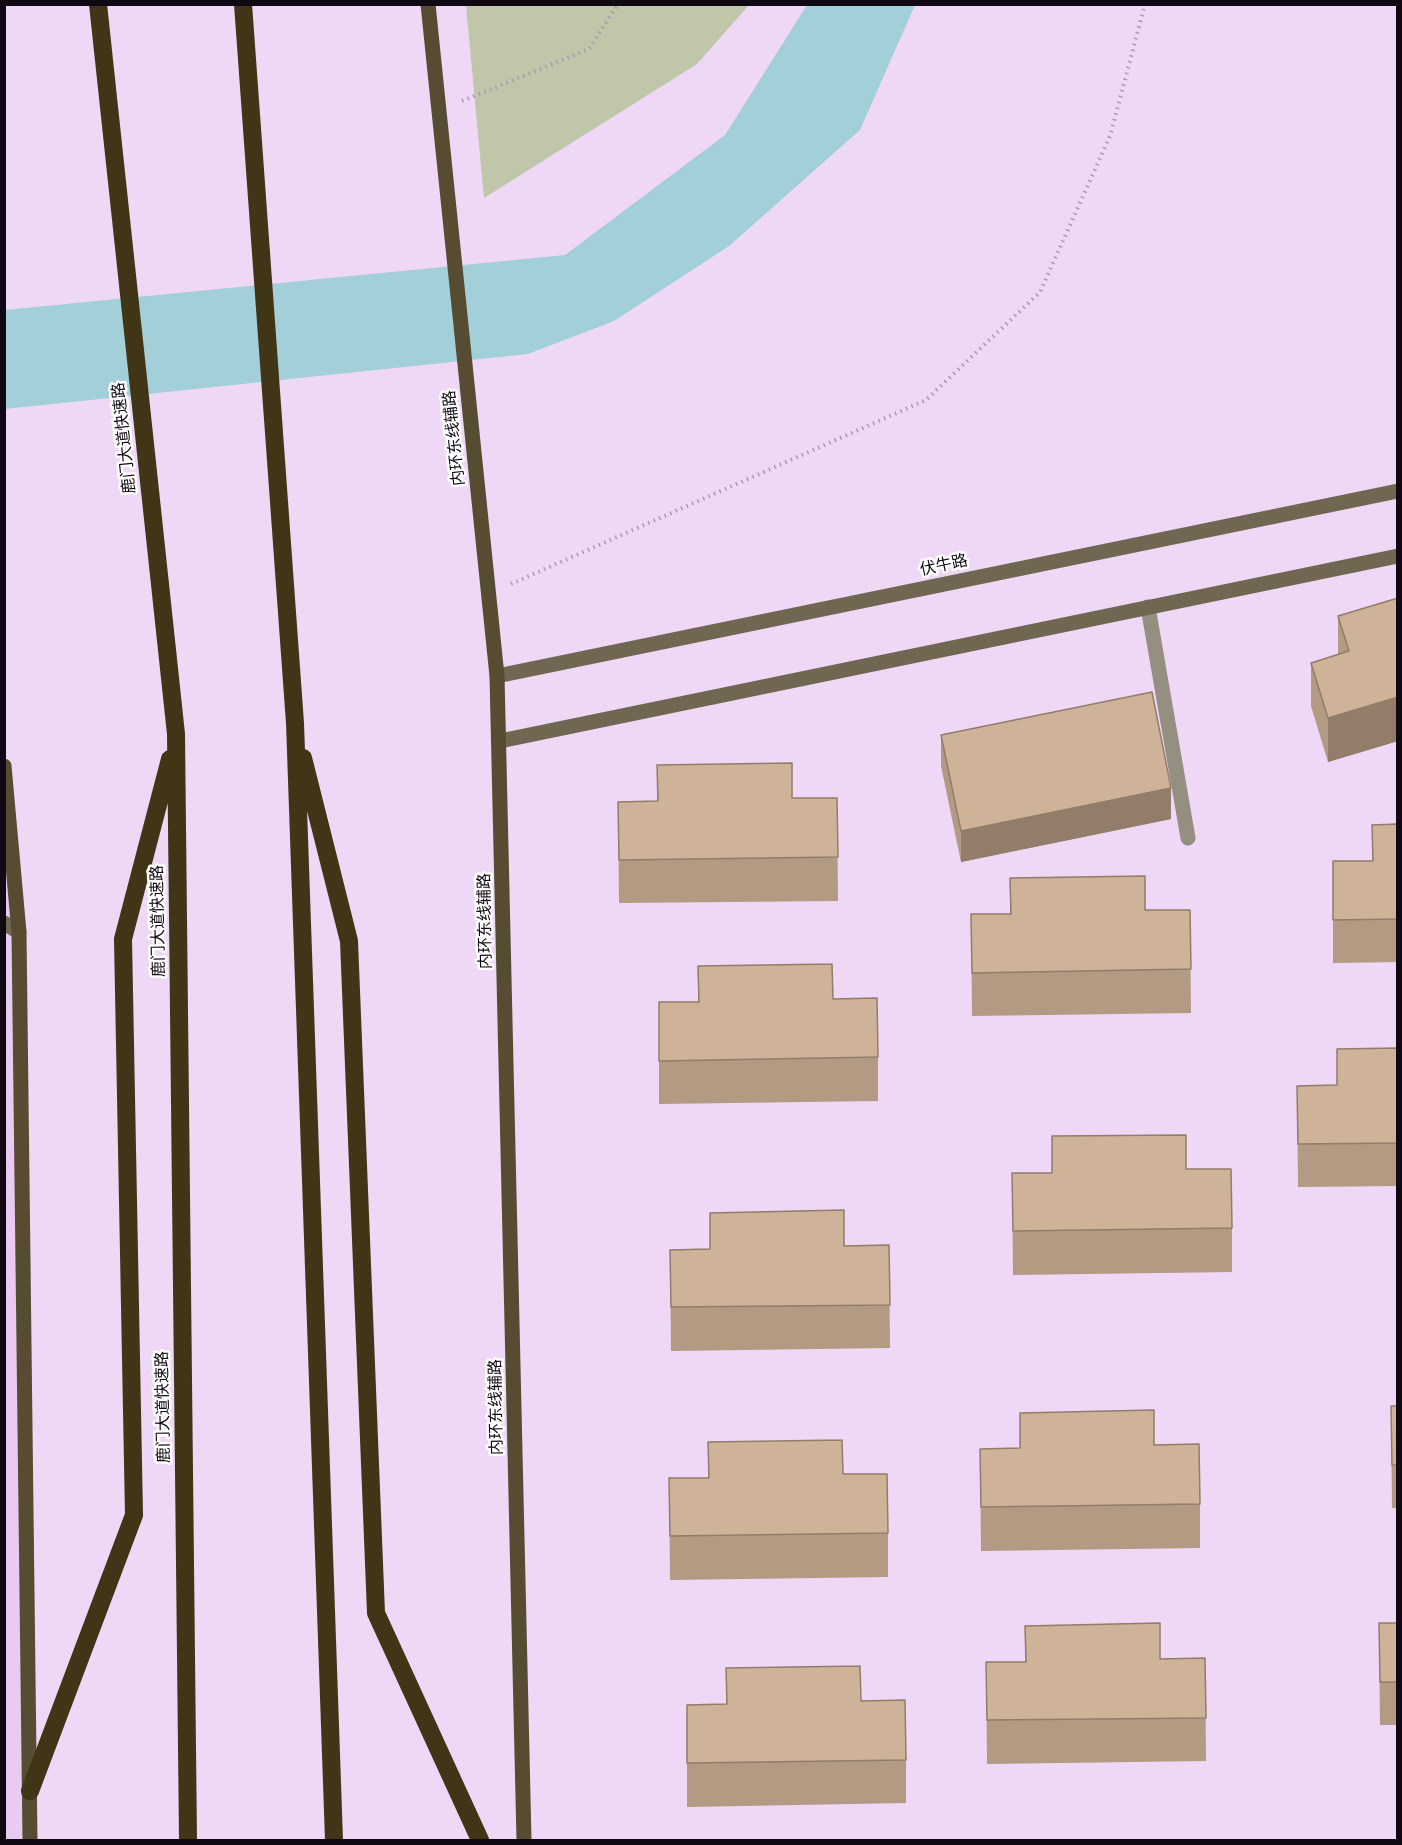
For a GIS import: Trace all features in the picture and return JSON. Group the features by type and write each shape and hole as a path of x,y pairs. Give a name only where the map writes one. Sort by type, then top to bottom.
{"highway":[{"name":"鹿门大道快速路","path":"98,4 176,734 189,1840"},
{"path":"243,4 295,723 334,1840"},
{"path":"295,723 350,941 376,1613 480,1840"},
{"path":"30,1791 134,1515 123,939 176,734"}],"main road":[{"name":"内环东线辅路","path":"428,4 497,676 524,1840"},
{"path":"4,766 18,932 30,1840"}],"street":[{"name":"伏牛路","path":"497,676 1398,491"},
{"path":"500,741 1398,556"},
{"path":"4,923 18,932"}],"lane":[{"path":"1148,607 1188,838"}],"path":[{"path":"439,110 589,49 618,4"},
{"path":"489,594 926,400 1040,292 1110,136 1144,8 1143,4"}],"shaded area":[{"path":"466,4 749,5 697,64 484,198"},
{"path":"807,5 915,5 860,130 729,246 614,321 528,354 5,409 5,310 565,255 725,135"},
{"path":"4,766 19,932 27,1840 4,1840"}],"building":[{"path":"1398,598 1398,697 1328,718 1311,663 1349,651 1338,616"},
{"path":"1152,692 1171,788 961,831 941,735"},
{"path":"792,763 792,798 837,798 838,857 619,860 618,802 658,801 657,765"},
{"path":"1398,824 1398,919 1333,920 1333,861 1373,861 1372,825"},
{"path":"1145,876 1145,910 1190,910 1191,969 972,973 971,914 1011,914 1010,878"},
{"path":"832,964 833,999 877,998 878,1057 659,1061 659,1002 699,1002 698,966"},
{"path":"1398,1048 1398,1143 1298,1144 1297,1086 1337,1085 1337,1049"},
{"path":"1186,1135 1186,1169 1231,1169 1232,1228 1013,1231 1012,1173 1052,1173 1052,1136"},
{"path":"844,1210 844,1246 889,1245 890,1305 671,1307 670,1250 710,1249 710,1213"},
{"path":"1391,1406 1398,1406 1398,1465 1392,1465"},
{"path":"1154,1410 1154,1445 1199,1444 1200,1504 981,1507 980,1449 1020,1448 1020,1413"},
{"path":"842,1440 843,1474 887,1474 888,1533 670,1536 669,1478 709,1478 708,1442"},
{"path":"1160,1623 1160,1659 1205,1658 1206,1718 987,1720 986,1662 1026,1662 1025,1626"},
{"path":"1379,1623 1398,1623 1398,1682 1380,1682"},
{"path":"860,1666 861,1701 905,1700 906,1760 687,1763 687,1705 727,1704 726,1668"}]}
